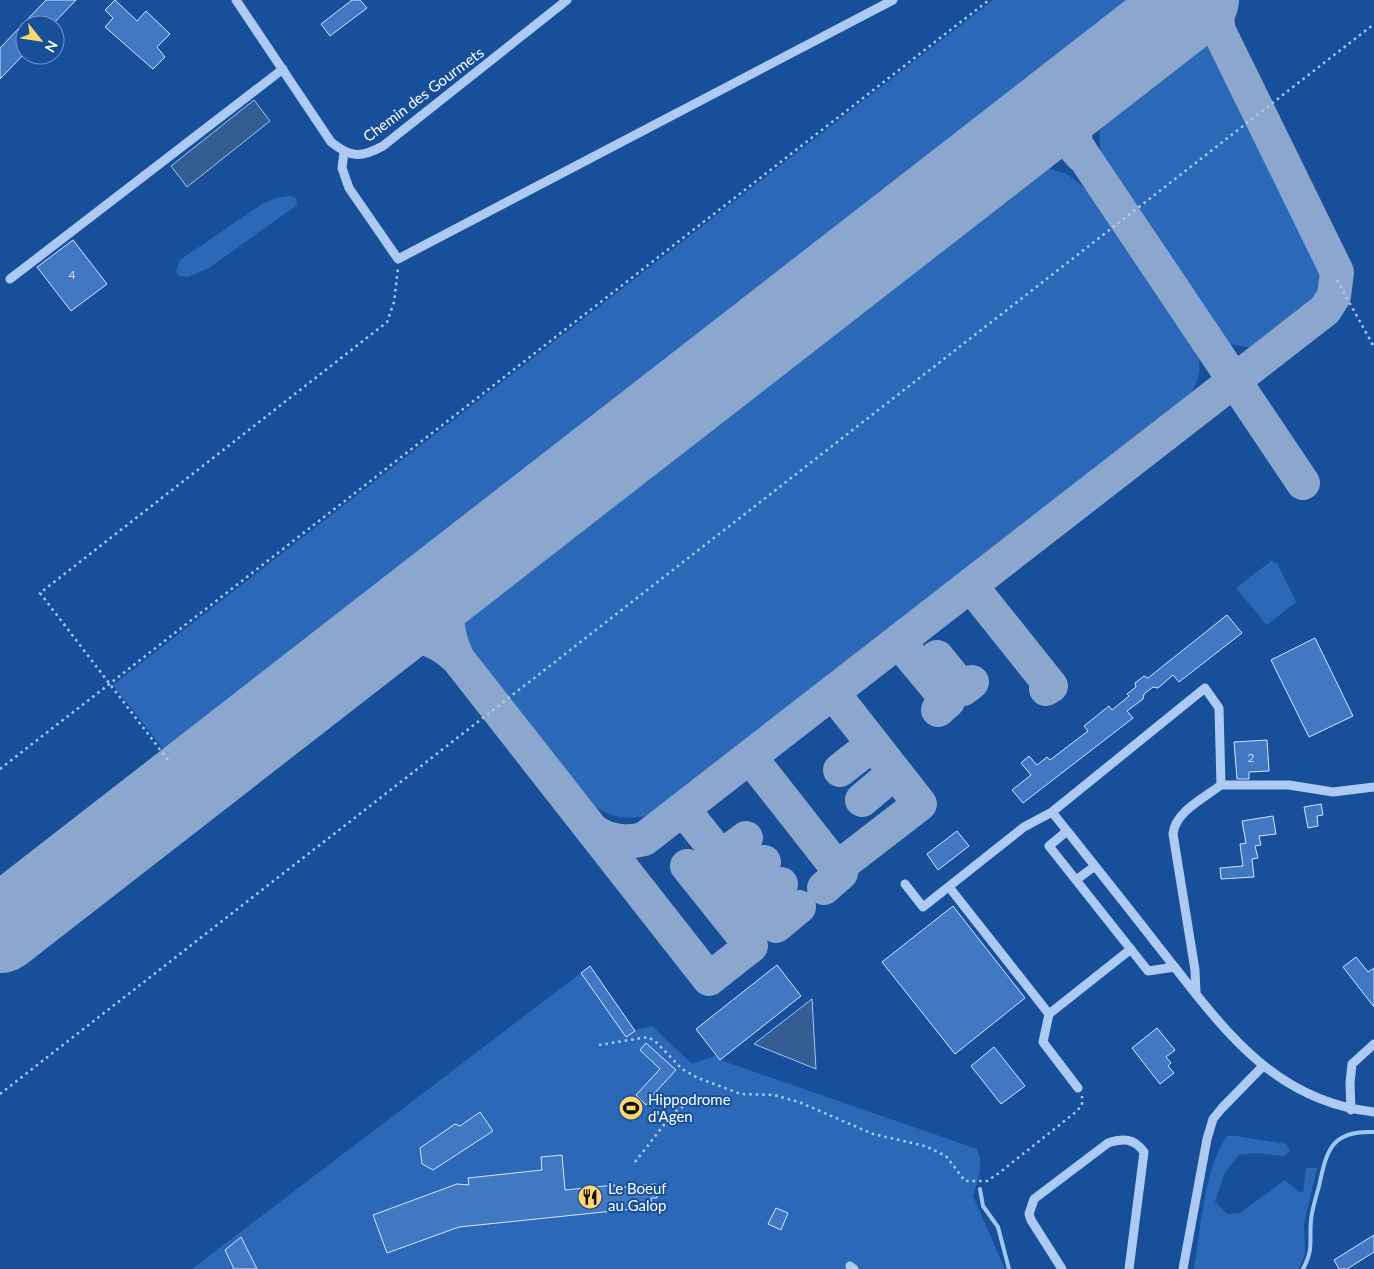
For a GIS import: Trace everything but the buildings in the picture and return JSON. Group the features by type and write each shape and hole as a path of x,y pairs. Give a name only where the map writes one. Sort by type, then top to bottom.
{"street":[{"path":"236,0 331,142 344,152 342,168 349,188 398,259 893,0"},
{"name":"Chemin des Gourmets","path":"344,152 355,155 368,154 383,146 567,0"},
{"path":"10,279 283,69"},
{"path":"905,884 923,907 1024,827 1052,812 1205,688 1219,708 1221,785"},
{"path":"1196,993 1195,970 1173,834 1174,824 1180,817 1221,785 1289,785 1333,792 1374,787"},
{"path":"1052,812 1236,1042 1263,1066 1307,1093 1351,1110 1374,1112"},
{"path":"1067,832 1049,846 1148,971 1175,967"},
{"path":"1076,880 1094,866"},
{"path":"948,887 1049,1014"},
{"path":"1078,1088 1043,1042 1049,1014 1131,949"},
{"path":"1351,1110 1350,1083 1352,1064 1374,1044"},
{"path":"1183,1269 1207,1139 1213,1119 1263,1066"},
{"path":"1062,1269 1031,1220 1030,1205 1034,1199 1093,1154 1108,1143 1120,1139 1130,1140 1144,1152 1129,1269"}],"path":[{"path":"0,769 989,0"},
{"path":"0,1094 1374,24"},
{"path":"168,760 40,594 387,322 394,302 398,259"},
{"path":"1337,280 1374,346"},
{"path":"599,1045 648,1037 657,1043 682,1069 698,1078 741,1094 774,1095 799,1102 873,1134 925,1146 946,1156 965,1181 987,1180 999,1174 1076,1111 1083,1100 1078,1088"},
{"path":"635,1162 674,1112 688,1104"}],"shaded area":[{"path":"993,0 1149,0 171,759 113,685"},
{"path":"1195,43 1206,44 1222,55 1327,272 1325,289 1318,298 1251,348 1230,344 1222,336 1107,166 1101,150 1100,136 1102,123 1116,101 1138,81 1166,60"},
{"path":"254,100 270,121 187,187 171,166"},
{"path":"1048,168 1067,174 1090,192 1194,347 1199,361 1199,375 1186,401 657,813 647,816 620,817 603,811 586,800 469,648 464,621 471,600 1019,173"},
{"path":"290,196 296,198 297,205 209,268 188,277 179,276 176,272 180,260 262,204 276,198"},
{"path":"1271,561 1277,563 1296,602 1267,625 1236,588"},
{"name":"Hippodrome d'Agen","path":"590,966 635,1030 652,1026 692,1064 717,1055 720,1060 977,1149 980,1167 973,1196 1005,1269 192,1269"},
{"path":"812,999 816,1069 754,1044"},
{"path":"1227,1136 1286,1144 1290,1150 1284,1156 1255,1153 1239,1155 1225,1172 1215,1202 1227,1214 1240,1213 1285,1180 1299,1192 1303,1192 1306,1168 1317,1168 1304,1224 1305,1254 1299,1269 1194,1269 1208,1182 1219,1149"}],"waterway":[{"path":"1303,1269 1310,1251 1313,1207 1325,1162 1333,1145 1348,1135 1360,1132 1374,1132"},
{"path":"980,1189 983,1206 998,1227 1009,1269"}],"taxiway":[{"path":"597,833 620,841 644,839 1325,310 1334,296 1337,272 1219,31 1216,13 1219,0"},
{"path":"1140,44 1169,27 1191,19 1201,19 1210,23 1219,31"},
{"path":"1111,67 1088,93 1077,113 1074,134 1077,146 1303,483"},
{"path":"992,157 1016,144 1039,135 1060,137 1071,144 1081,155"},
{"path":"468,564 450,599 448,610 449,633 458,659 709,979 751,946 687,866"},
{"path":"971,586 1051,686 1046,689"},
{"path":"359,649 386,639 410,636 434,642 458,659"},
{"path":"899,642 948,701 938,710"},
{"path":"937,657 963,689 972,682"},
{"path":"833,693 920,804 837,868"},
{"path":"840,770 873,744"},
{"path":"750,757 841,873 824,888"},
{"path":"862,800 895,772"},
{"path":"683,809 776,926 799,907"},
{"path":"721,857 746,838"},
{"path":"739,880 764,862"},
{"path":"757,902 781,884"}],"runway":[{"path":"0,930 1196,0"}],"place":[{"name":"Hippodrome d'Agen","path":"631,1108"},
{"name":"Le Boeuf au Galop","path":"590,1197"}]}
